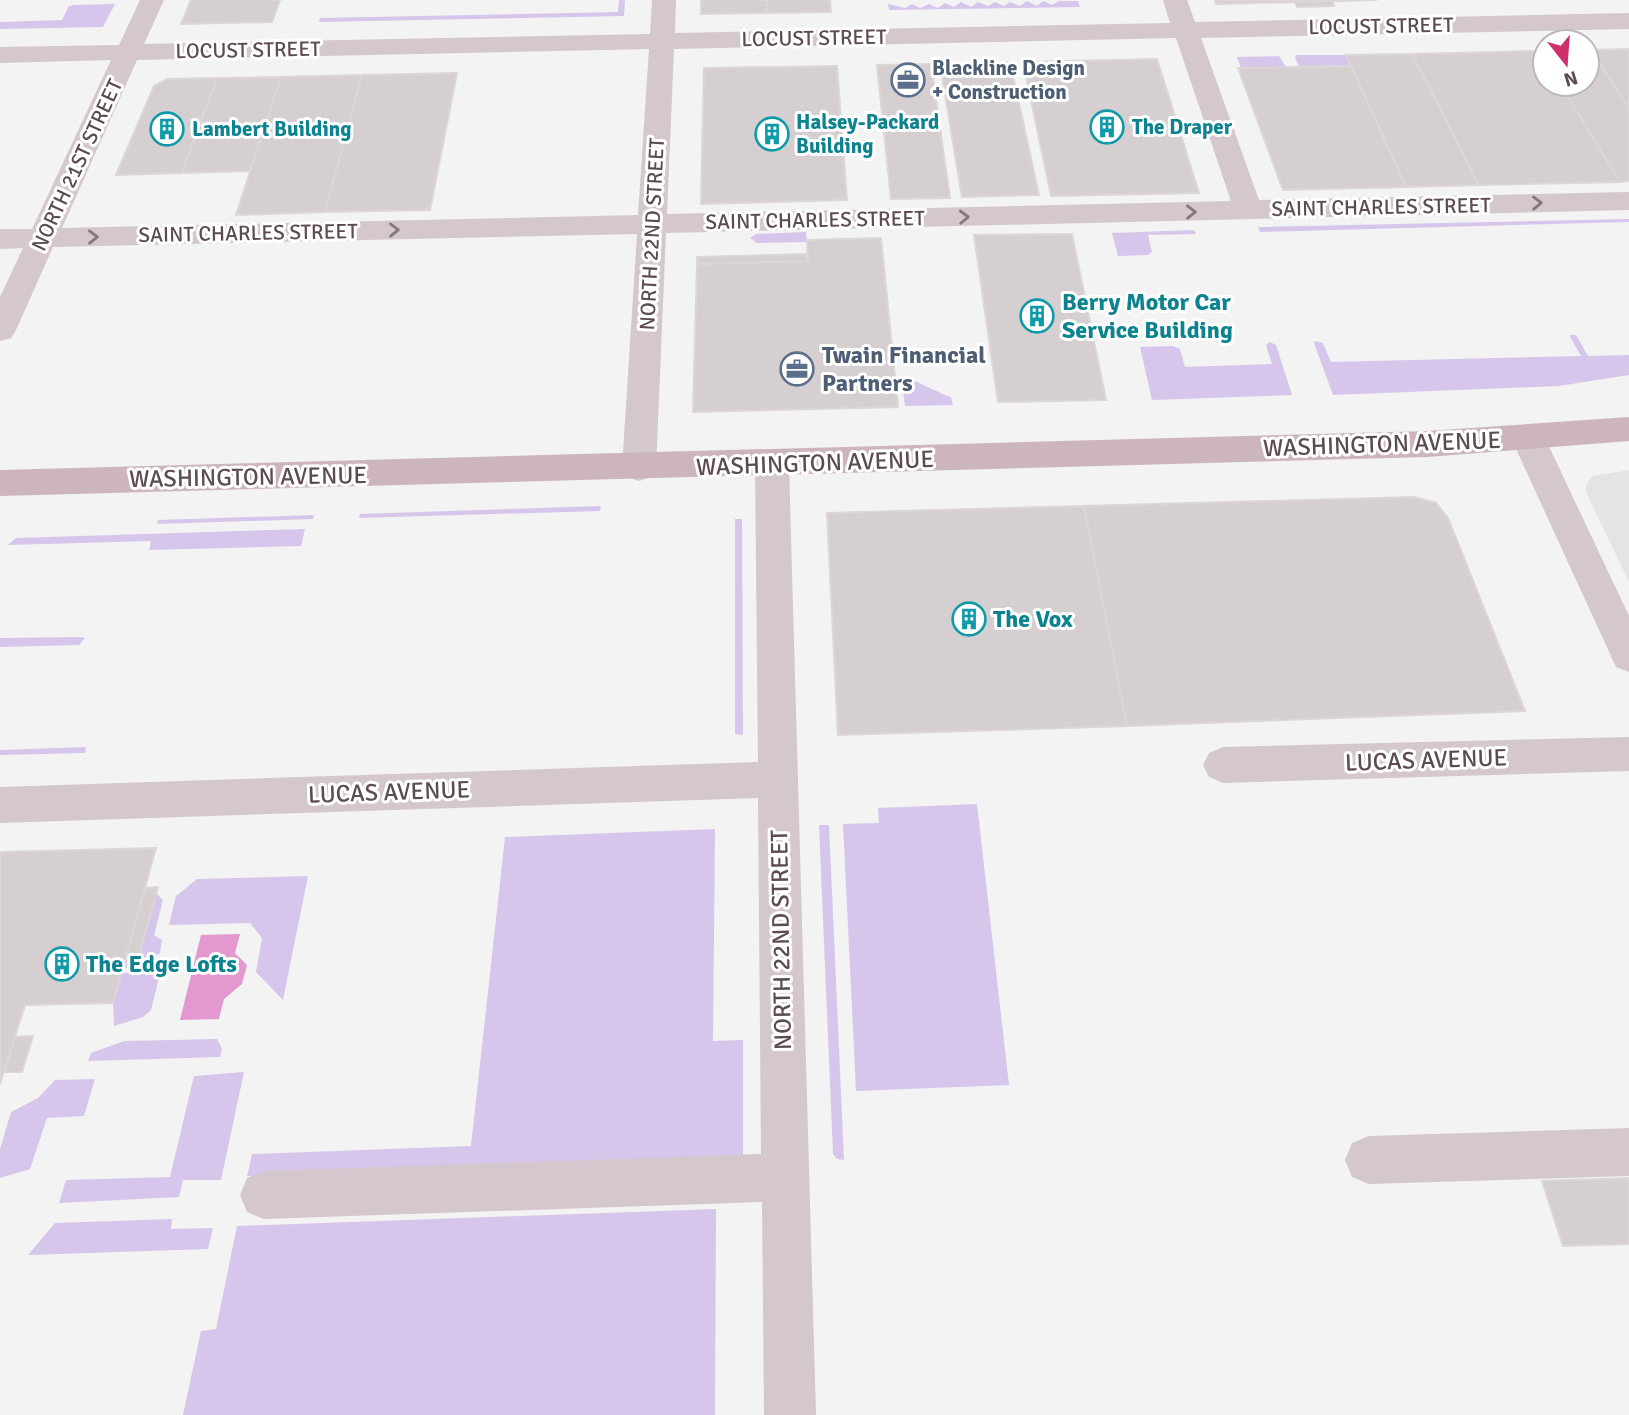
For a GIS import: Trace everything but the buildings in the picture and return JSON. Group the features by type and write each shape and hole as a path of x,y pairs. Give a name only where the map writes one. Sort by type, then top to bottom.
{"main road":[{"name":"WASHINGTON AVENUE","path":"0,483 772,465 1427,444 1629,429"}],"street":[{"name":"NORTH 21ST STREET","path":"0,330 152,0"},
{"name":"NORTH 22ND STREET","path":"639,468 664,0"},
{"path":"1175,0 1248,210"},
{"name":"LOCUST STREET","path":"0,55 1629,21"},
{"name":"SAINT CHARLES STREET","path":"0,239 1629,201"},
{"path":"1528,438 1629,656"},
{"name":"NORTH 22ND STREET","path":"772,465 790,1415"},
{"name":"LUCAS AVENUE","path":"1223,765 1629,754"},
{"name":"LUCAS AVENUE","path":"0,805 778,779"},
{"path":"1369,1160 1629,1152"},
{"path":"264,1195 786,1177"}],"shaded area":[{"path":"619,0 625,0 624,16 319,22 320,18 618,12"},
{"path":"1027,1 1037,6 1043,1 1052,5 1059,1 1078,1 1080,7 889,10 888,4 905,8 912,4 920,8 929,4 938,8 945,3 954,7 961,2 971,7 978,2 988,6 995,2 1004,6 1010,2 1020,6"},
{"path":"115,4 103,27 0,29 0,22 62,20 69,6"},
{"path":"1346,55 1351,66 1299,67 1295,57"},
{"path":"1279,56 1286,67 1241,68 1237,57"},
{"path":"1629,219 1629,222 1260,232 1258,227"},
{"path":"1194,230 1196,234 1148,235 1152,252 1148,255 1118,256 1112,233"},
{"path":"806,232 807,242 757,243 750,238 756,234"},
{"path":"1569,335 1576,335 1588,356 1629,355 1629,375 1559,386 1333,395 1314,343 1323,343 1331,362 1581,356"},
{"path":"1270,342 1276,345 1292,395 1152,400 1140,347 1173,346 1180,349 1185,367 1272,364 1266,345"},
{"path":"901,378 913,380 951,397 953,405 905,406"},
{"path":"1629,470 1629,582 1586,492 1586,485 1592,476"},
{"path":"601,506 600,511 359,518 360,514"},
{"path":"314,515 313,519 157,524 158,520"},
{"path":"735,519 742,519 743,735 735,734"},
{"path":"305,529 301,546 149,550 151,541 8,545 16,538"},
{"path":"0,638 85,638 79,645 0,647"},
{"path":"86,747 85,753 0,755 0,750"},
{"path":"977,804 1009,1085 856,1091 843,824 879,823 878,808"},
{"path":"819,825 829,825 844,1160 837,1159 833,1154"},
{"path":"715,829 713,1041 743,1040 743,1157 247,1176 252,1154 471,1146 505,837"},
{"path":"308,876 283,1000 256,972 262,938 250,923 169,925 176,896 197,879"},
{"path":"156,893 163,900 154,935 162,940 160,953 136,968 122,968 125,959 138,958"},
{"path":"240,934 235,953 247,965 242,984 224,999 219,1019 180,1020 201,935"},
{"path":"164,957 151,1010 143,1017 114,1026 113,1003 121,973 138,972"},
{"path":"217,1039 222,1049 220,1057 88,1061 91,1053 124,1041"},
{"path":"244,1072 221,1180 183,1180 179,1197 59,1203 66,1180 170,1177 194,1076"},
{"path":"95,1079 84,1116 47,1118 30,1169 0,1178 0,1149 11,1112 38,1098 55,1080"},
{"path":"716,1209 715,1415 183,1415 201,1331 216,1329 237,1226"},
{"path":"172,1219 171,1229 213,1228 208,1249 28,1255 55,1223"}],"place":[{"name":"Blackline Design + Construction","path":"908,80"},
{"name":"The Draper","path":"1107,127"},
{"name":"Lambert Building","path":"167,129"},
{"name":"Halsey-Packard Building","path":"772,134"},
{"name":"Berry Motor Car Service Building","path":"1037,316"},
{"name":"Twain Financial Partners","path":"797,369"},
{"name":"The Vox","path":"969,619"},
{"name":"The Edge Lofts","path":"62,964"}]}
